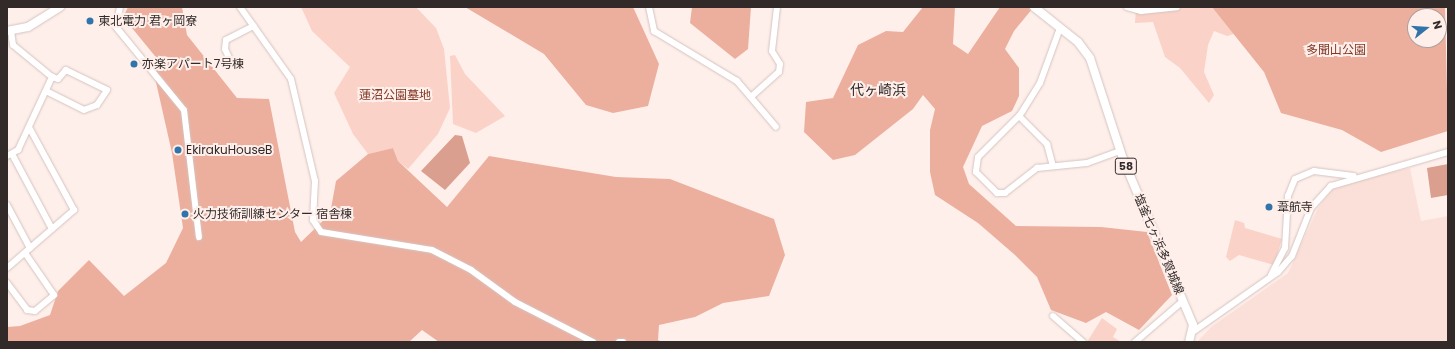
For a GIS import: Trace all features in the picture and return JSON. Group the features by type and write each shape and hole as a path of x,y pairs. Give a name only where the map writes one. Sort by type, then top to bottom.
{"main road":[{"path":"9,31 28,27 60,7"},
{"name":"塩釜七ヶ浜多賀城線","path":"1034,7 1060,28 1090,58 1120,151 1183,301 1194,331"},
{"path":"1189,342 1194,331"}],"street":[{"path":"120,7 116,27 184,110 199,237"},
{"path":"240,7 291,79 315,181 313,220 321,232 432,250 471,270 515,302 593,342"},
{"path":"648,7 654,31 737,81 752,96 767,120 776,127"},
{"path":"752,96 779,72 780,64 772,51 777,7"},
{"path":"1127,7 1142,11 1177,7"},
{"path":"231,62 225,49 226,40 254,26"},
{"path":"1060,28 1040,83 1018,116 978,157 976,172 980,178 998,193 1005,194 1037,168 1087,163 1120,151"},
{"path":"9,31 13,45 52,77 58,79 66,70 107,90 97,105 84,110 46,91"},
{"path":"52,77 18,150 9,155 52,229"},
{"path":"1018,116 1047,144 1053,166"},
{"path":"7,268 74,210 29,127"},
{"path":"1194,331 1267,280 1292,256 1311,208 1323,192 1339,181 1448,152"},
{"path":"1267,280 1285,248 1288,196 1295,180 1314,171 1358,176"},
{"path":"7,205 30,248"},
{"path":"7,283 27,310 35,311 54,295 25,253"},
{"path":"1135,342 1183,301"},
{"path":"1053,316 1077,340 1083,342"}],"shaded area":[{"path":"455,135 462,136 470,163 445,190 421,171"},
{"path":"1448,164 1448,195 1431,198 1427,168"},
{"path":"1410,168 1421,221 1448,216 1448,342 1197,342 1211,327 1288,273 1318,208 1330,192 1340,184"}],"green space":[{"path":"128,7 182,7 187,35 237,98 269,99 295,232 301,242 330,214 336,181 368,154 393,148 398,161 447,207 489,156 616,177 670,179 774,219 785,255 769,296 723,303 695,317 659,325 658,340 662,342 439,342 422,330 409,342 7,342 7,327 20,326 50,315 58,291 89,260 124,296 166,263 183,228 172,153 153,69 159,61 123,17"},
{"name":"蓮沼公園墓地","path":"301,7 416,7 436,28 444,49 450,108 438,134 408,169 398,161 393,148 368,154 353,134 334,93 350,67 312,31"},
{"path":"465,7 633,7 659,64 648,106 613,113 586,105 544,54"},
{"path":"692,7 751,7 748,49 735,59 690,23"},
{"path":"923,7 955,7 953,44 968,54 1000,7 1033,8 1014,31 1005,49 1019,68 1019,96 1012,111 982,126 963,167 969,184 1016,226 1101,227 1147,232 1172,295 1139,330 1106,312 1086,323 1051,310 1037,277 1015,255 978,223 935,195 930,172 930,130 935,109 923,95 913,109 855,155 833,160 804,132 806,102 833,98 858,45 886,31 903,32"},
{"path":"1136,7 1327,7 1227,36 1214,31 1208,45 1204,72 1214,95 1209,103 1180,68 1165,57 1153,22 1135,23"},
{"name":"多聞山公園","path":"1212,7 1445,7 1407,8 1407,48 1446,48 1448,131 1381,152 1342,130 1281,113 1264,72"},
{"path":"455,55 465,74 505,116 476,133 453,124 450,56"},
{"path":"1235,220 1244,223 1245,228 1282,239 1274,265 1239,255 1230,261 1226,257"},
{"path":"1102,318 1117,329 1113,337 1121,342 1087,342"}],"place":[{"name":"東北電力 君ヶ岡寮","path":"90,21"},
{"name":"亦楽アパート7号棟","path":"134,64"},
{"name":"EkirakuHouseB","path":"178,150"},
{"name":"葦航寺","path":"1269,207"},
{"name":"火力技術訓練センター 宿舎棟","path":"185,214"}],"district":[{"name":"代ヶ崎浜","path":"878,90"}]}
